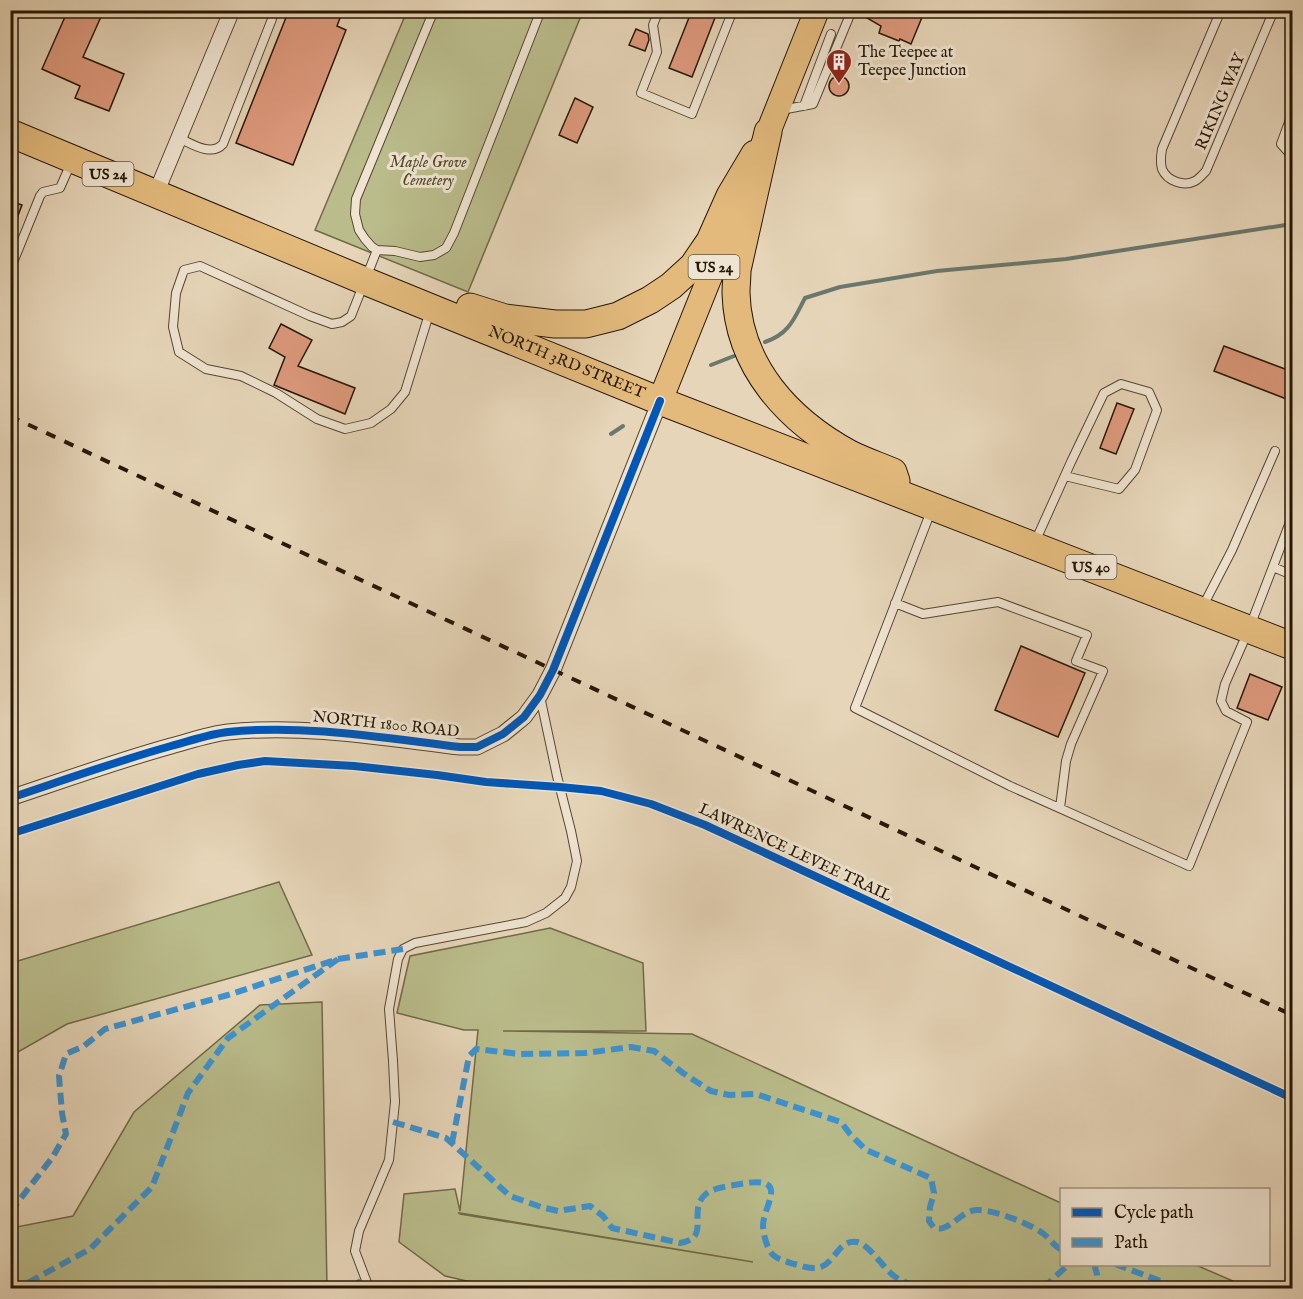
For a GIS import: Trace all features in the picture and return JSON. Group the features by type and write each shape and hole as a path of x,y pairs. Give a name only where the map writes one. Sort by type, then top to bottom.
{"highway":[{"path":"431,307 450,300 505,318 555,324 586,324 618,316 650,300 671,286 693,266 710,241 730,196 772,121"},
{"path":"772,121 737,270 738,313 747,349 756,368 795,416 818,435 852,455 893,472 901,495"},
{"name":"NORTH 3RD STREET","path":"10,133 660,401 1293,646"}],"main road":[{"name":"US 24","path":"660,401 772,121 820,24"}],"street":[{"path":"156,193 232,10"},
{"name":"NORTH 1800 ROAD","path":"10,798 137,756 226,732 300,730 460,747 477,747 503,734 524,717 540,694 556,663 660,401"}],"lane":[{"path":"179,138 210,151 218,149 222,144 272,19 272,10"},
{"path":"434,10 356,199 354,214 359,230 372,247 377,250 395,251 420,257 434,255 446,248 454,233 541,10"},
{"path":"659,10 653,25 657,52 641,93 692,114 733,10"},
{"path":"772,121 813,104 852,10"},
{"name":"RIKING WAY","path":"1221,10 1162,149 1162,169 1166,176 1185,184 1196,181 1206,171 1274,10"},
{"path":"804,106 820,24 840,38"},
{"path":"1293,114 1281,144 1293,156"},
{"path":"10,270 40,196 43,192 60,188 73,159"},
{"path":"377,250 351,316 342,322 332,324 200,266 184,270 176,293 173,327 179,352 206,369 241,376 276,393 317,419 345,429 371,423 391,409 405,392 431,307"},
{"path":"1033,546 1065,476 1104,393 1120,384 1149,392 1157,410 1135,470 1119,489 1065,476"},
{"path":"1201,610 1232,550 1275,452"},
{"path":"933,507 855,708 1010,786 1189,866 1247,722 1226,711 1221,701 1225,684 1293,517"},
{"path":"1273,567 1293,575"},
{"path":"895,603 923,614 998,602 1086,635 1076,661 1103,671 1071,744 1066,761 1060,808"},
{"path":"369,1288 355,1251 359,1231 389,1160 394,1102 388,1009 398,958 403,949 415,943 526,922 546,913 559,903 571,887 577,861 540,694"}],"green space":[{"name":"Maple Grove Cemetery","path":"407,11 583,11 468,292 315,230"},
{"path":"279,882 312,955 67,1024 11,1056 11,963"},
{"path":"550,928 643,963 646,1031 503,1031 692,1034 1060,1203 1060,1266 1198,1266 1249,1288 497,1288 445,1276 399,1242 404,1194 455,1189 460,1211 478,1030 464,1030 397,1013 410,956","holes":["459,1213 753,1262 460,1214"]},
{"path":"322,1002 327,1288 11,1288 11,1228 73,1216 134,1112 260,1005"}],"building":[{"path":"68,10 104,10 83,57 124,74 109,111 75,98 80,86 42,69"},
{"path":"289,10 343,10 337,26 346,30 293,165 236,143"},
{"path":"692,10 718,10 692,77 669,68"},
{"path":"881,10 925,10 911,44 879,33 881,26 867,18 879,14"},
{"path":"636,29 648,34 649,40 645,51 629,45"},
{"name":"The Teepee at Teepee Junction","path":"839,76 846,79 849,86 846,93 839,96 832,93 829,86 832,79"},
{"path":"575,98 593,107 577,143 559,135"},
{"path":"10,201 22,205 11,234 10,234"},
{"path":"281,324 312,340 298,366 355,388 345,414 274,385 285,357 269,348"},
{"path":"1224,346 1293,372 1293,390 1289,400 1214,371"},
{"path":"1117,403 1134,409 1116,454 1100,448"},
{"path":"1021,646 1085,673 1058,737 995,710"},
{"path":"1250,674 1282,687 1268,720 1237,708"}],"waterway":[{"path":"765,342 785,330 794,319 805,298 840,287 937,271 1066,259 1292,224"},
{"path":"711,365 734,356"},
{"path":"611,434 623,426"}],"railway":[{"path":"10,416 1292,1015"}],"marked path":[{"path":"338,959 403,949"},
{"path":"10,1212 52,1158 66,1134 59,1076 66,1054 84,1046 105,1029 228,995 338,959 228,1038 188,1093 152,1187 90,1249 18,1288"},
{"path":"452,1143 469,1056 476,1049 520,1054 585,1053 631,1047 654,1051 711,1091 729,1095 756,1094 841,1122 866,1150 931,1178 934,1193 929,1221 934,1228 947,1227 971,1211 986,1211 1007,1216 1035,1228 1060,1249"},
{"path":"393,1122 446,1138 510,1196 558,1211 590,1206 603,1216 612,1228 680,1243 690,1240 695,1235 698,1207 707,1193 746,1183 767,1184 771,1188 771,1194 763,1229 767,1245 775,1257 800,1266 818,1268 826,1264 846,1244 857,1242 867,1247 898,1278 910,1284 928,1288"},
{"path":"1043,1288 1067,1266"},
{"path":"1095,1266 1098,1288"},
{"path":"1120,1266 1179,1288"},
{"path":"351,1288 365,1278"}],"cycle path":[{"path":"10,798 151,752 228,732 315,731 460,747 477,747 503,734 524,717 540,695 553,670 660,401"},
{"name":"LAWRENCE LEVEE TRAIL","path":"10,834 198,774 265,761 354,766 486,782 601,791 651,804 705,825 1292,1098"}],"place":[{"name":"The Teepee at Teepee Junction","path":"839,85"}]}
